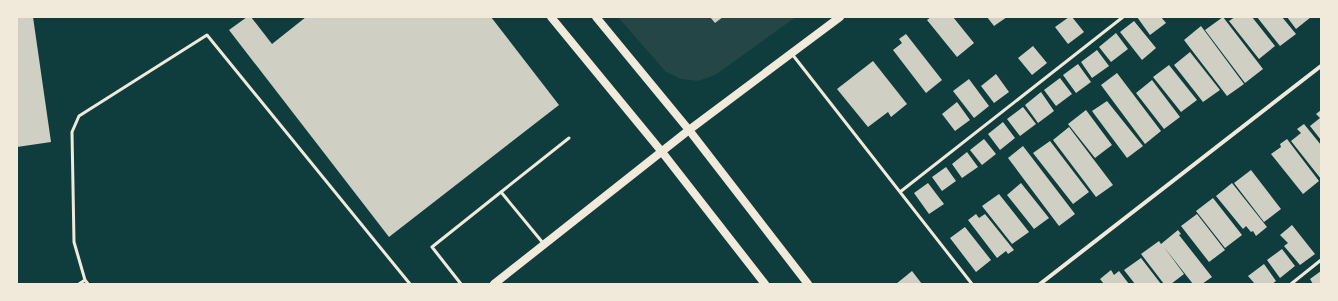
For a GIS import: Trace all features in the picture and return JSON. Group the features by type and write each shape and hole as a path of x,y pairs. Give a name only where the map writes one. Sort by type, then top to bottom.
{"main road":[{"path":"551,17 662,152 765,284"},
{"path":"596,17 689,130 808,284"},
{"path":"494,284 689,130 840,17"}],"street":[{"path":"1040,284 1321,66"}],"lane":[{"path":"900,192 1123,17"},
{"path":"88,284 85,280 74,242 72,132 79,116 207,35 410,284"},
{"path":"792,53 972,284"},
{"path":"461,284 432,246 569,138"},
{"path":"501,192 544,245"},
{"path":"1290,284 1321,260"},
{"path":"79,284 85,280"}],"shaded area":[{"path":"618,17 710,17 715,23 723,17 796,17 715,75 698,81 681,79 666,72"}],"building":[{"path":"17,17 33,17 51,142 17,147"},
{"path":"247,17 251,17 272,44 306,17 491,17 559,105 389,237 229,30"},
{"path":"710,17 723,17 715,23"},
{"path":"931,17 953,17 974,43 957,57 927,20"},
{"path":"987,17 1007,17 994,26"},
{"path":"1069,17 1072,17 1084,32 1068,44 1055,27"},
{"path":"1137,17 1161,17 1166,23 1150,35"},
{"path":"1223,17 1263,69 1245,83 1205,30"},
{"path":"1235,17 1252,17 1275,46 1259,59 1229,21"},
{"path":"1257,17 1282,17 1296,34 1280,46"},
{"path":"1287,17 1311,17 1296,29"},
{"path":"1134,21 1156,48 1142,60 1120,32"},
{"path":"1201,26 1244,84 1227,96 1184,40"},
{"path":"1116,33 1128,49 1111,62 1099,47"},
{"path":"906,34 942,80 926,93 893,50 902,43 899,39"},
{"path":"1033,46 1047,63 1032,75 1018,58"},
{"path":"1097,50 1109,66 1092,78 1081,62"},
{"path":"1190,52 1220,90 1203,102 1174,65"},
{"path":"873,61 907,104 891,117 888,112 868,127 837,89"},
{"path":"1078,64 1091,82 1076,93 1063,75"},
{"path":"1169,65 1197,100 1181,112 1153,77"},
{"path":"1117,73 1161,131 1145,144 1101,85"},
{"path":"996,74 1009,92 994,103 981,86"},
{"path":"1060,78 1072,94 1056,106 1044,90"},
{"path":"969,79 989,106 974,118 953,91"},
{"path":"1152,80 1180,117 1164,129 1136,93"},
{"path":"1041,92 1054,111 1038,123 1025,105"},
{"path":"1107,101 1143,146 1127,158 1092,111"},
{"path":"957,102 970,120 955,131 942,114"},
{"path":"1023,107 1036,124 1020,136 1007,119"},
{"path":"1086,110 1112,145 1095,158 1068,124"},
{"path":"1321,110 1321,140 1310,126 1320,118 1316,114"},
{"path":"1003,122 1015,138 1000,150 988,134"},
{"path":"1304,124 1321,145 1321,179 1291,141 1301,133 1297,129"},
{"path":"1069,127 1113,185 1096,197 1053,140"},
{"path":"984,139 996,154 982,165 970,150"},
{"path":"1287,139 1319,181 1303,194 1271,154 1281,147 1280,144"},
{"path":"1050,141 1089,192 1073,204 1033,153"},
{"path":"1023,146 1075,214 1059,226 1008,158"},
{"path":"967,152 978,167 962,178 952,164"},
{"path":"946,167 956,181 942,191 932,177"},
{"path":"1251,170 1281,209 1264,222 1234,183"},
{"path":"928,183 944,204 929,214 914,193"},
{"path":"1021,183 1049,218 1034,229 1007,195"},
{"path":"1232,183 1267,227 1256,236 1253,231 1251,232 1246,226 1243,229 1216,196"},
{"path":"999,194 1029,232 1012,244 982,206"},
{"path":"1213,198 1242,235 1225,248 1196,211"},
{"path":"976,214 979,218 985,214 1014,250 1008,254 1006,251 997,258 968,220"},
{"path":"1197,214 1225,250 1209,262 1181,226"},
{"path":"1292,225 1315,254 1300,265 1284,246 1288,243 1280,235"},
{"path":"965,227 991,260 976,272 950,238"},
{"path":"1178,230 1181,234 1179,235 1212,277 1202,284 1193,284 1164,247 1184,274 1171,284 1164,284 1141,254 1159,241 1161,244"},
{"path":"1282,249 1295,266 1280,278 1267,260"},
{"path":"1141,258 1161,284 1135,284 1124,270"},
{"path":"1264,264 1276,281 1272,284 1255,284 1248,276"},
{"path":"1111,270 1114,275 1119,271 1129,284 1104,284 1100,279"},
{"path":"912,271 922,284 896,284"},
{"path":"1321,271 1321,284 1313,284 1310,279"}]}
